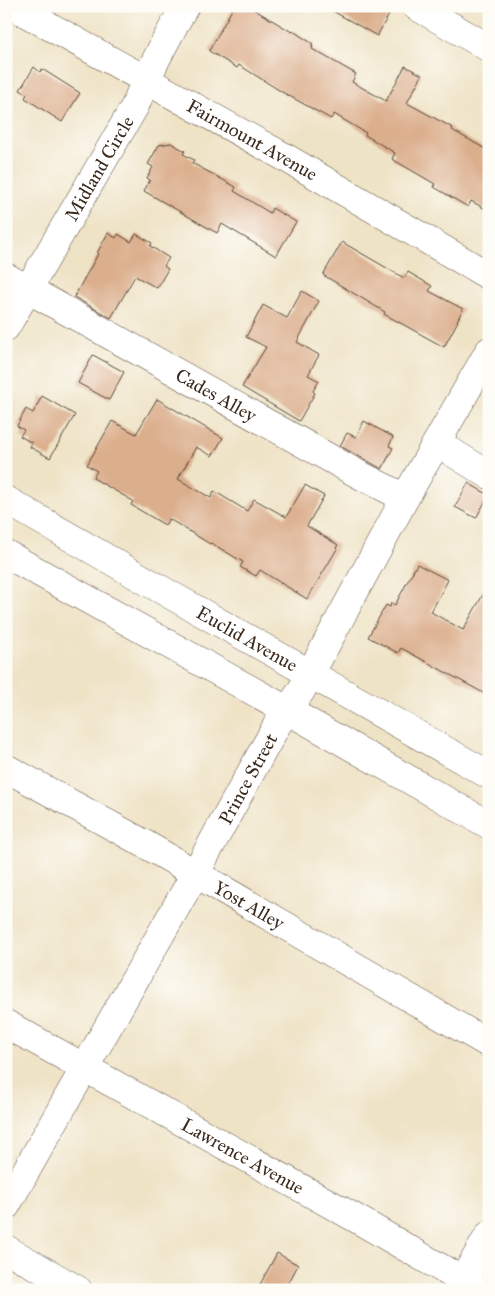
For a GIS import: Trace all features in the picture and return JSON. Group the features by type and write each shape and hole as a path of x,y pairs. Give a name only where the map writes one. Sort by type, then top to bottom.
{"street":[{"name":"Fairmount Avenue","path":"13,6 288,159 489,276"},
{"name":"Midland Circle","path":"6,327 17,284 135,106 146,79 185,6"},
{"path":"416,6 489,48"},
{"name":"Cades Alley","path":"17,284 358,474 405,498"},
{"name":"Prince Street","path":"6,1206 277,726 300,691 405,498 489,351"},
{"path":"437,443 489,475"},
{"name":"Euclid Avenue","path":"6,500 489,775"},
{"path":"6,554 489,824"},
{"name":"Yost Alley","path":"6,768 142,843 489,1044"},
{"name":"Lawrence Avenue","path":"6,1024 357,1219 466,1287"},
{"path":"466,1287 489,1235"},
{"path":"6,1248 78,1290"}],"building":[{"path":"234,6 248,6 293,31 313,44 311,46 313,47 312,49 356,74 352,82 386,101 405,66 422,75 407,103 453,128 452,130 489,151 489,211 471,201 468,207 434,187 435,184 392,159 395,153 334,114 331,119 282,92 239,65 237,68 209,51"},
{"path":"324,6 394,6 377,36"},
{"path":"34,67 40,72 42,69 80,93 62,122 25,98 27,94 20,90"},
{"path":"171,143 185,151 183,154 194,160 192,163 236,187 234,191 270,213 272,208 296,222 276,256 222,224 217,233 144,191 150,180 147,178 153,167 148,164 159,145"},
{"path":"108,233 116,238 118,234 131,242 136,234 152,243 150,246 169,258 164,266 168,269 157,288 135,276 111,318 74,297"},
{"path":"342,242 404,278 408,272 432,286 429,291 463,309 444,347 384,314 385,312 323,275"},
{"path":"302,291 319,301 297,342 319,355 308,375 319,381 313,391 315,393 299,421 242,387 266,347 246,337 263,305 287,318"},
{"path":"93,355 124,372 109,400 78,383"},
{"path":"42,396 75,415 50,458 30,447 32,443 20,436 24,430 17,426 26,409 33,413"},
{"path":"157,399 223,438 212,456 196,447 178,479 211,498 214,491 247,511 254,499 286,517 305,485 324,496 307,526 338,545 307,599 260,570 256,576 240,567 243,562 169,519 165,525 131,505 133,501 93,478 97,471 87,465 112,421 136,434"},
{"path":"364,421 393,437 389,446 393,448 382,469 340,446 347,433 356,437"},
{"path":"468,483 489,495 476,518 455,507"},
{"path":"417,564 448,580 431,612 463,630 489,584 489,696 401,648 398,653 368,637 386,605 390,607 391,603 395,605"},
{"path":"277,1253 298,1265 285,1290 257,1290"}]}
